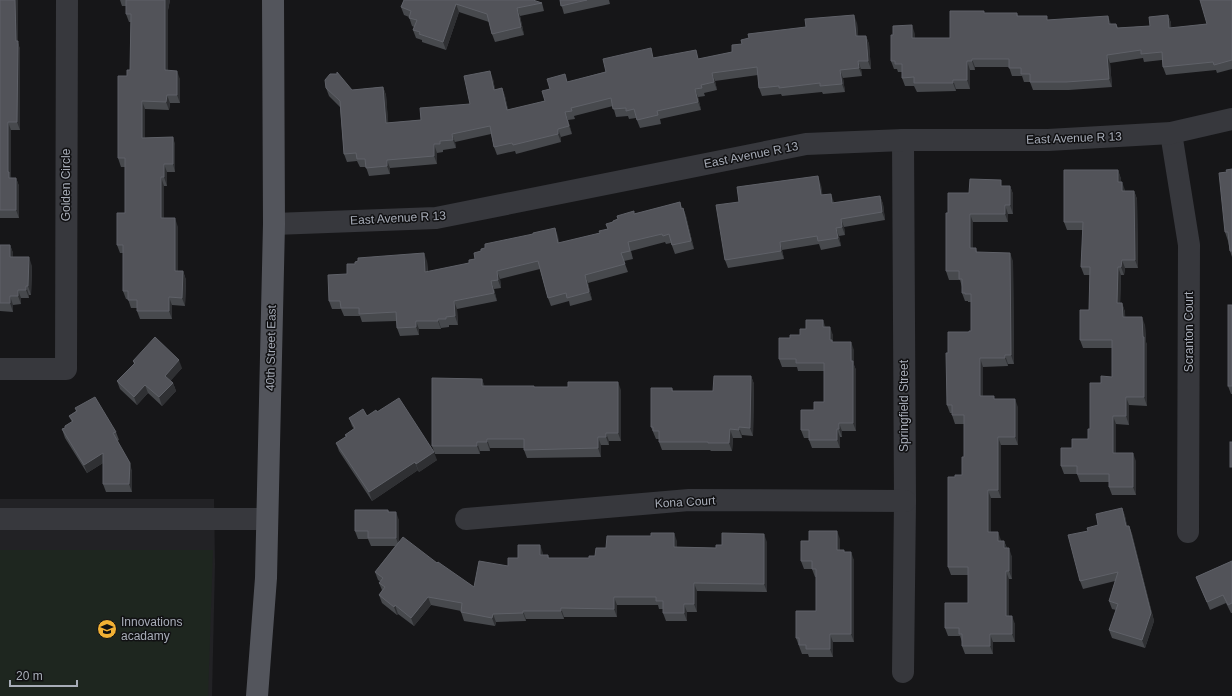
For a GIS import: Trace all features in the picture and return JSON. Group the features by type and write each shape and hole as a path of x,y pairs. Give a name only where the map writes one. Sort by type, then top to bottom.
{"main road":[{"name":"40th Street East","path":"257,696 266,578 274,224 273,0"}],"street":[{"name":"Golden Circle","path":"0,369 66,369 67,0"},
{"name":"East Avenue R 13","path":"274,224 436,218 806,144 903,140 1048,140 1171,133 1232,119"},
{"name":"Scranton Court","path":"1171,133 1189,245 1188,532"},
{"name":"Springfield Street","path":"903,140 905,501 903,672"},
{"name":"Kona Court","path":"466,519 689,500 905,501"},
{"path":"0,520 267,519"}],"shaded area":[{"name":"Innovations acadamy","path":"0,499 214,499 215,564 212,696 0,696"},
{"name":"Innovations acadamy","path":"0,550 213,550 208,696 0,696"}],"building":[{"path":"0,0 15,0 16,41 18,41 17,122 8,122 8,172 9,178 16,178 16,210 0,210"},
{"path":"126,0 165,0 165,70 177,71 177,95 167,95 166,102 142,101 142,138 173,137 173,164 164,164 164,177 161,177 161,218 175,218 175,271 183,271 182,298 169,297 169,311 137,311 137,300 128,300 128,291 123,291 123,245 117,245 117,213 125,213 125,158 118,158 118,76 127,76 127,70 130,70 131,14 126,14"},
{"path":"404,0 533,0 542,3 517,8 521,27 492,34 487,14 456,4 443,42 419,34 420,32 413,30 417,20 409,18 411,11 401,7"},
{"path":"560,0 587,0 561,6"},
{"path":"1200,0 1232,0 1232,60 1214,65 1213,62 1163,67 1162,52 1141,54 1141,50 1107,55 1109,79 1066,82 1030,82 1030,74 1021,74 1021,68 1009,68 1009,59 972,59 972,61 967,61 967,80 953,80 953,83 914,83 914,77 902,78 902,64 895,64 895,61 891,61 891,35 893,35 893,26 912,25 912,38 950,38 950,11 1017,13 1017,16 1047,16 1047,20 1108,16 1109,24 1116,24 1117,28 1150,26 1149,17 1168,15 1169,28 1207,24"},
{"path":"854,15 856,36 866,36 868,61 858,61 859,68 840,70 842,84 820,86 820,83 779,88 779,86 759,88 757,67 712,73 714,82 701,85 702,88 695,89 698,102 657,111 658,115 637,120 634,109 626,111 626,108 613,109 611,98 571,108 572,111 565,112 569,126 558,129 558,134 513,145 512,143 494,147 490,126 452,134 453,140 440,141 440,144 434,144 434,156 387,160 387,166 366,168 365,159 357,159 356,153 344,154 340,101 326,88 325,80 330,74 337,74 337,72 352,90 383,87 386,123 421,120 420,108 470,104 464,76 490,71 494,90 502,88 507,110 545,101 542,91 550,89 547,79 565,74 567,82 606,72 603,59 651,48 653,58 696,50 698,59 732,52 732,45 742,44 741,40 749,38 748,34 806,27 805,19"},
{"path":"1232,169 1232,251 1230,251 1228,232 1225,232 1219,173 1227,172 1226,170"},
{"path":"1064,170 1118,170 1118,182 1122,182 1122,191 1134,191 1135,260 1122,260 1121,267 1118,267 1117,303 1122,303 1123,317 1142,317 1144,337 1144,397 1126,397 1126,416 1113,416 1113,453 1133,453 1133,487 1109,487 1109,474 1077,474 1077,466 1061,466 1061,448 1072,448 1072,439 1088,439 1088,429 1090,429 1090,383 1101,383 1101,376 1112,377 1112,340 1080,340 1080,310 1089,310 1090,267 1081,267 1083,222 1064,222"},
{"path":"818,176 821,195 831,194 832,203 880,196 882,212 841,219 842,227 836,228 838,238 818,241 817,236 780,242 781,251 725,260 716,205 739,202 737,187"},
{"path":"970,179 1001,180 1001,186 1010,186 1010,205 1005,205 1005,214 970,214 970,248 976,248 976,252 1010,253 1011,355 1005,355 1005,358 980,358 980,396 994,396 994,399 1015,399 1015,437 998,437 998,490 988,490 988,532 998,532 998,541 1004,541 1004,548 1009,548 1009,571 1006,571 1006,616 1012,616 1012,634 990,634 990,646 962,646 962,634 959,634 959,628 945,628 945,603 968,603 968,567 948,567 948,477 962,475 962,457 964,457 964,415 952,415 952,405 947,405 946,353 948,353 948,332 971,331 971,294 962,293 962,279 959,279 959,271 946,271 946,213 948,213 948,193 969,193"},
{"path":"680,202 681,209 683,208 691,241 672,245 669,234 663,236 662,234 628,242 630,251 621,253 625,264 585,275 589,292 567,298 566,293 548,298 538,261 497,271 498,280 491,281 494,293 454,301 455,316 446,317 446,319 438,319 438,321 416,321 416,327 397,328 396,312 359,314 359,308 341,308 340,301 329,301 328,275 347,274 347,264 355,264 355,262 358,261 358,258 424,253 425,272 469,263 469,260 475,259 474,253 485,248 485,244 555,228 558,243 600,233 599,231 608,229 606,224 618,219 617,216 634,211 634,214"},
{"path":"0,245 10,245 10,257 29,257 28,286 26,286 26,290 18,290 18,296 10,296 10,303 0,303"},
{"path":"1228,305 1232,305 1232,386 1228,386"},
{"path":"806,320 823,320 823,327 830,327 830,340 832,340 832,342 851,342 851,361 853,361 853,423 839,423 839,429 837,429 837,440 809,440 809,430 801,430 801,410 814,410 814,402 824,402 824,363 796,363 796,359 779,359 779,338 790,338 790,335 800,335 800,329 806,329"},
{"path":"155,337 179,360 165,376 173,383 159,397 145,385 134,397 117,381 135,363 133,361"},
{"path":"714,376 751,376 750,428 739,427 739,430 730,429 729,443 659,442 659,431 653,431 653,427 651,427 651,388 672,388 672,391 713,391"},
{"path":"432,378 482,379 482,386 568,387 568,382 618,382 618,433 606,433 606,437 598,437 598,448 524,450 524,439 487,439 487,442 477,442 477,446 432,446"},
{"path":"95,397 116,432 113,433 130,463 129,484 103,484 103,453 84,465 62,429 73,421 69,416 77,411 75,408"},
{"path":"399,398 434,452 416,464 415,462 369,492 336,443 347,436 345,435 355,428 349,418 363,409 367,416 376,410 377,412"},
{"path":"1230,442 1232,442 1232,467 1230,467"},
{"path":"1122,508 1126,526 1129,526 1151,613 1142,640 1109,630 1118,604 1109,601 1118,572 1080,581 1068,535 1088,531 1087,528 1098,525 1096,514"},
{"path":"355,510 388,510 388,512 396,512 396,538 368,538 368,531 355,531"},
{"path":"809,531 837,531 837,550 851,552 851,634 830,634 830,649 806,649 806,645 799,645 799,638 796,638 796,611 816,611 816,569 812,569 812,561 801,561 801,541 809,541"},
{"path":"651,533 674,533 674,547 716,548 716,545 722,545 722,533 764,534 764,584 694,583 694,604 684,604 684,613 663,613 663,601 656,601 656,597 614,597 614,609 561,608 561,611 523,611 523,613 493,614 492,618 461,612 462,603 428,597 411,618 395,605 394,607 379,595 385,587 379,583 383,578 375,572 403,537 437,563 438,562 474,587 479,561 508,566 508,558 518,558 518,545 540,545 540,555 548,555 548,558 589,558 589,556 595,556 596,548 606,548 607,536 651,536"},
{"path":"1232,561 1232,603 1228,605 1223,595 1207,602 1196,577"}],"place":[{"name":"Innovations acadamy","path":"107,629"}]}
